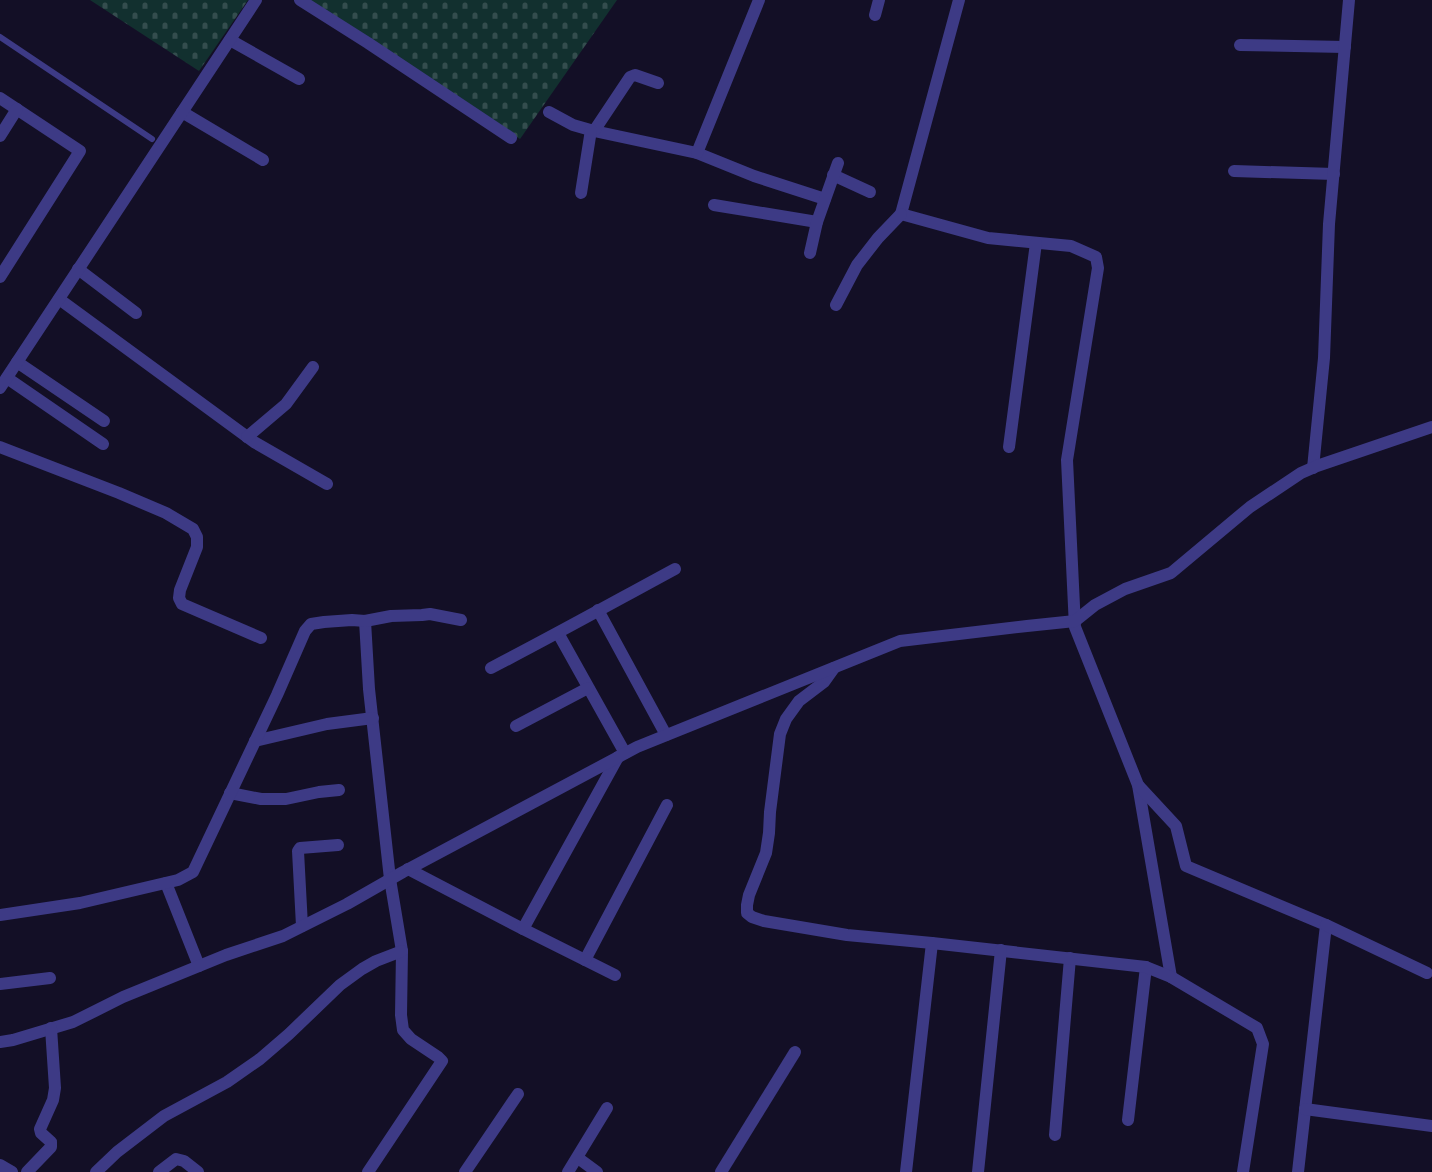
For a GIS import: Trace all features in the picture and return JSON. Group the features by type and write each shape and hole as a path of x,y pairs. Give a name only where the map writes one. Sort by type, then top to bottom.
{"street":[{"path":"103,444 4,383 256,0"},
{"path":"300,0 511,138"},
{"path":"697,153 759,0"},
{"path":"836,305 857,265 878,238 901,214 959,0"},
{"path":"1313,468 1324,358 1329,224 1349,0"},
{"path":"875,15 877,1"},
{"path":"230,40 299,79"},
{"path":"1240,45 1345,46"},
{"path":"581,193 593,131 630,76 634,75 658,83"},
{"path":"0,98 80,151 0,277"},
{"path":"0,136 17,110"},
{"path":"182,112 263,160"},
{"path":"549,112 573,125 697,153 754,176 825,198"},
{"path":"810,254 817,222 838,163"},
{"path":"1234,171 1334,174"},
{"path":"833,176 870,192"},
{"path":"714,205 817,222"},
{"path":"901,214 988,238 1071,246 1096,257 1098,268 1067,460 1075,627 1138,785 1172,977"},
{"path":"1009,447 1036,243"},
{"path":"78,269 136,312"},
{"path":"59,299 247,437 327,484"},
{"path":"18,362 104,421"},
{"path":"247,437 286,404 312,368"},
{"path":"0,1042 73,1022 123,997 226,955 283,936 347,904 408,869 637,747 900,641 1076,622 1095,605 1126,589 1171,573 1250,507 1301,474 1313,468 1432,427"},
{"path":"0,446 120,492 166,513 193,529 197,536 197,547 180,590 182,604 261,638"},
{"path":"491,668 675,569"},
{"path":"598,610 666,735"},
{"path":"0,916 80,903 178,880 193,872 277,695 305,631 311,624 352,620 365,621 391,616 430,614 461,620"},
{"path":"365,621 369,689 390,879 402,951 402,1030 442,1062 368,1172"},
{"path":"558,633 621,755"},
{"path":"834,668 824,682 799,702 786,719 780,734 766,853 749,895 748,913 752,917 764,921 847,935 1146,967 1172,977 1257,1028 1263,1044 1243,1172"},
{"path":"516,726 588,688"},
{"path":"254,741 327,724 373,718"},
{"path":"523,930 621,755"},
{"path":"1138,785 1176,826 1186,866 1326,925 1427,973"},
{"path":"230,793 261,799 286,799 339,790"},
{"path":"585,960 667,805"},
{"path":"302,926 298,850 300,848 338,845"},
{"path":"408,869 523,930 615,975"},
{"path":"166,883 199,966"},
{"path":"1298,1172 1326,925"},
{"path":"906,1172 932,943"},
{"path":"978,1172 1001,950"},
{"path":"96,1172 117,1152 164,1116 227,1082 260,1059 340,985 362,968 402,951"},
{"path":"1055,1134 1070,958"},
{"path":"1128,1120 1146,967"},
{"path":"0,984 50,978"},
{"path":"26,1172 52,1148 51,1142 41,1133 40,1129 53,1100 55,1088 51,1028"},
{"path":"721,1172 795,1052"},
{"path":"464,1172 518,1094"},
{"path":"568,1172 607,1108"},
{"path":"1305,1109 1432,1126"},
{"path":"578,1158 597,1172"},
{"path":"159,1172 176,1159 184,1161 198,1172"},
{"path":"0,1165 12,1172"}],"lane":[{"path":"0,37 152,139"}],"green space":[{"path":"90,0 248,0 199,71"},
{"path":"310,0 617,0 520,139"}]}
